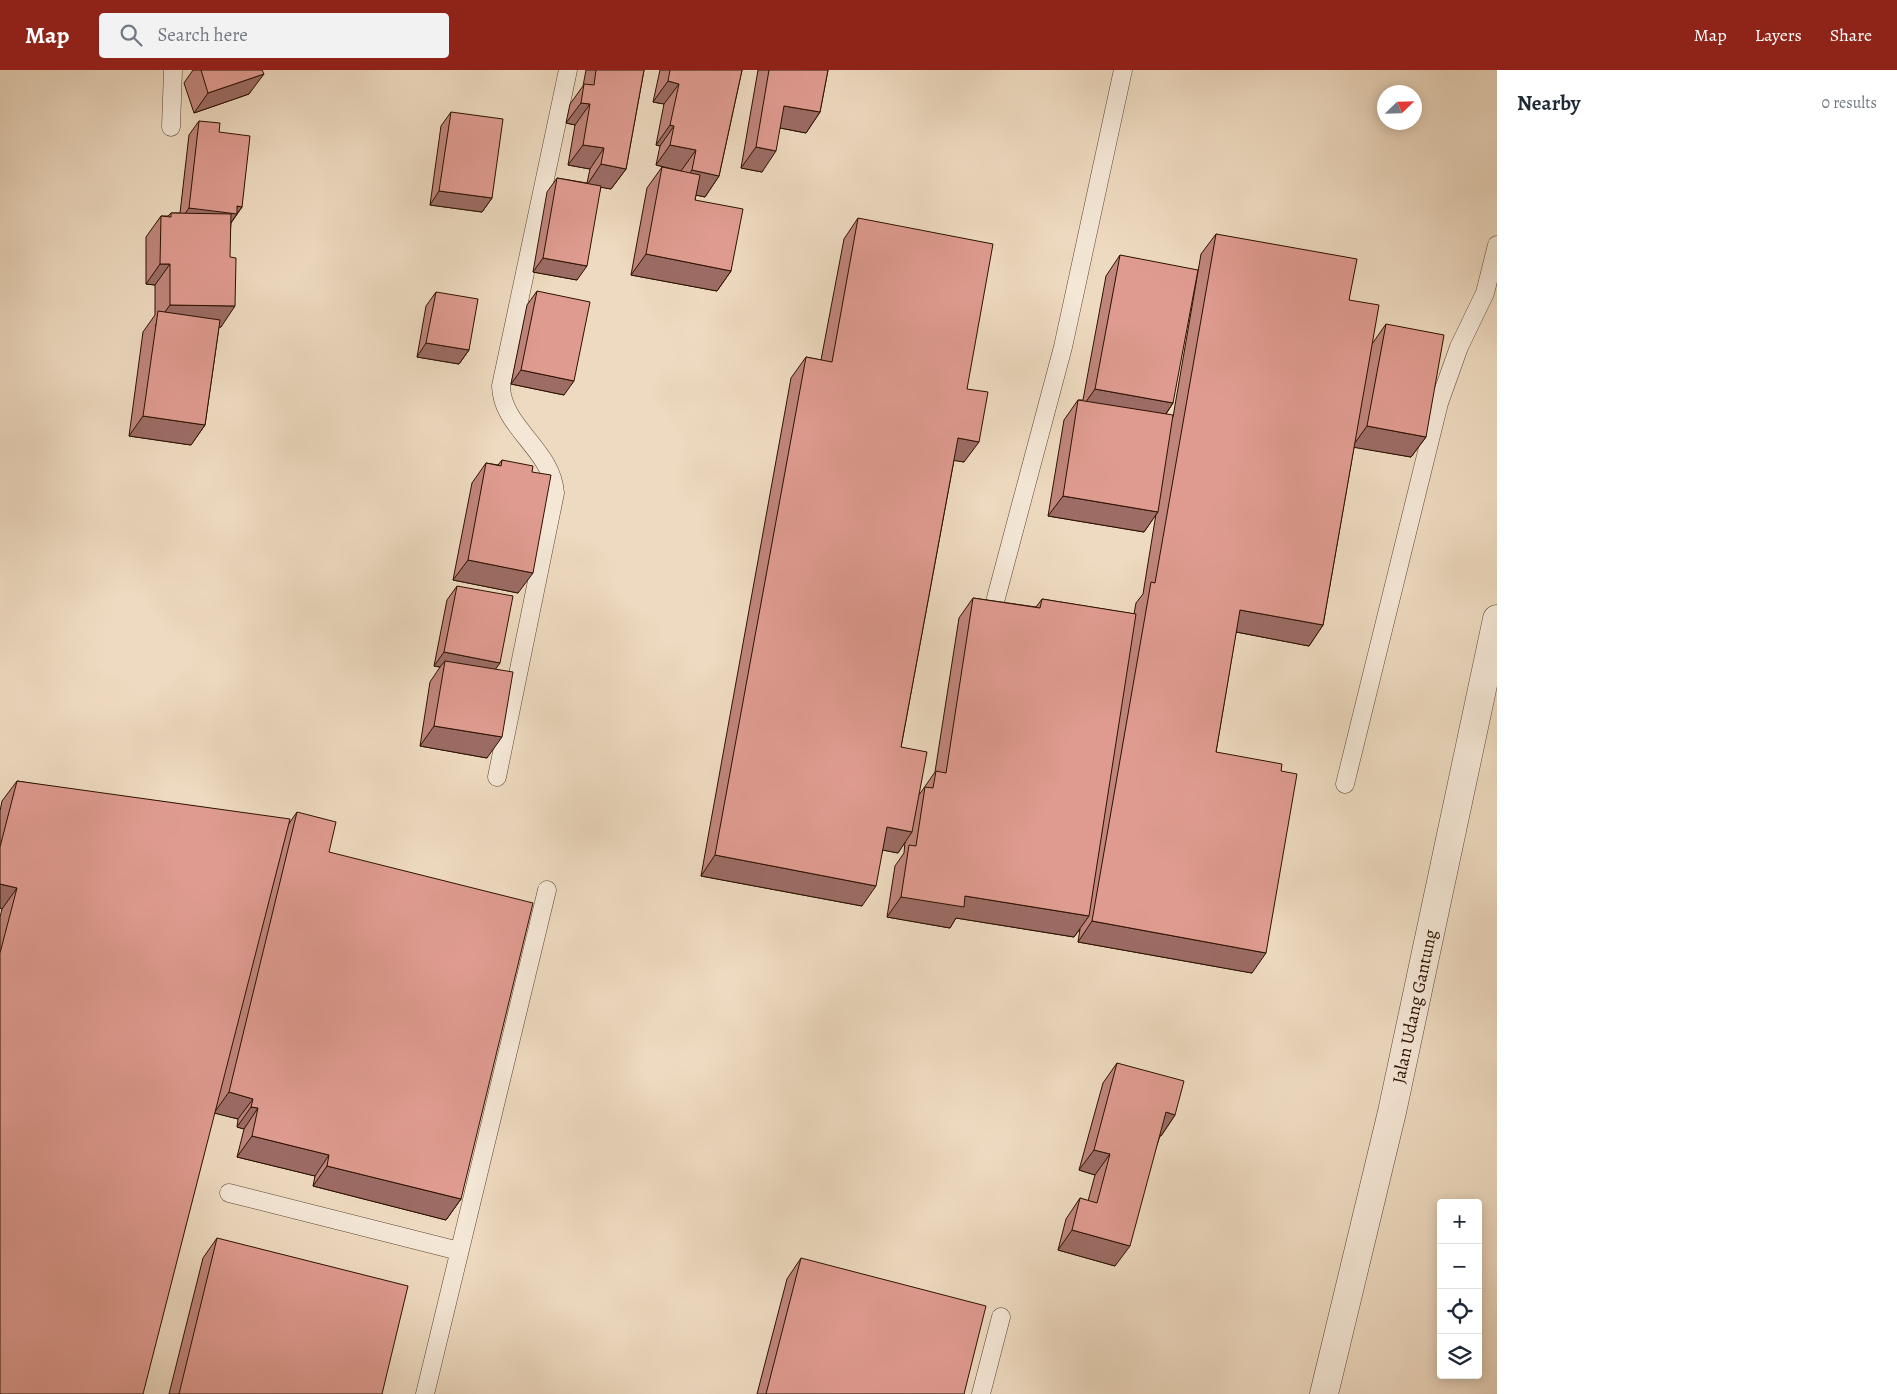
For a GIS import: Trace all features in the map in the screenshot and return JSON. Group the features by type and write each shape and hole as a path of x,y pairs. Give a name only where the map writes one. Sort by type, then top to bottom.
{"street":[{"name":"Jalan Udang Gantung","path":"1324,1394 1392,1112 1497,620"}],"lane":[{"path":"171,127 173,70"},
{"path":"497,777 554,492 547,464 505,407 501,386 568,70"},
{"path":"996,598 1063,347 1123,70"},
{"path":"1345,784 1439,403 1459,347 1485,293 1497,245"},
{"path":"424,1394 547,890"},
{"path":"229,1192 459,1251"},
{"path":"981,1394 1001,1317"}],"building":[{"path":"201,70 262,70 264,74 208,93"},
{"path":"596,70 644,70 626,169 601,164 604,148 583,145 590,104 581,103 584,84 594,85"},
{"path":"670,70 742,70 719,176 692,170 696,150 670,145 674,126 670,125 679,84 668,81"},
{"path":"769,70 828,70 820,112 784,106 776,151 756,147"},
{"path":"451,112 503,119 492,198 439,191"},
{"path":"199,121 220,123 219,132 250,136 242,207 237,206 237,214 189,208"},
{"path":"662,167 700,175 695,200 743,209 731,271 646,254"},
{"path":"557,178 601,186 587,266 543,258"},
{"path":"171,213 231,214 230,257 236,258 235,306 170,305 170,264 160,264 161,216 171,217"},
{"path":"858,218 993,244 967,389 988,392 979,442 958,438 901,747 927,752 912,832 887,827 876,886 715,855 806,357 832,362"},
{"path":"1216,234 1357,259 1349,300 1379,305 1323,625 1240,610 1216,752 1282,764 1281,771 1297,774 1266,953 1092,921 1151,582 1155,583"},
{"path":"1120,255 1198,270 1173,403 1095,389"},
{"path":"537,291 590,302 574,381 521,370"},
{"path":"436,292 478,299 469,350 426,343"},
{"path":"158,311 220,320 205,425 143,416"},
{"path":"1386,324 1444,335 1426,437 1367,426"},
{"path":"1078,400 1173,415 1158,512 1063,496"},
{"path":"502,460 533,466 532,472 551,475 533,573 468,560 486,463 501,466"},
{"path":"457,586 513,596 500,663 444,652"},
{"path":"973,598 1040,608 1042,599 1136,614 1089,916 965,896 964,907 901,897 909,845 916,846 925,787 933,788 936,771 946,773"},
{"path":"445,661 513,672 502,737 434,726"},
{"path":"17,781 290,819 143,1394 0,1394 0,953 17,888 0,884 0,847"},
{"path":"297,812 336,822 329,852 533,903 461,1199 327,1166 329,1155 252,1136 258,1108 251,1107 253,1099 229,1092"},
{"path":"1117,1063 1184,1081 1175,1115 1166,1112 1130,1246 1072,1230 1080,1198 1097,1203 1110,1154 1094,1150"},
{"path":"217,1238 408,1286 382,1394 179,1394"},
{"path":"801,1258 986,1306 964,1394 766,1394"}]}
